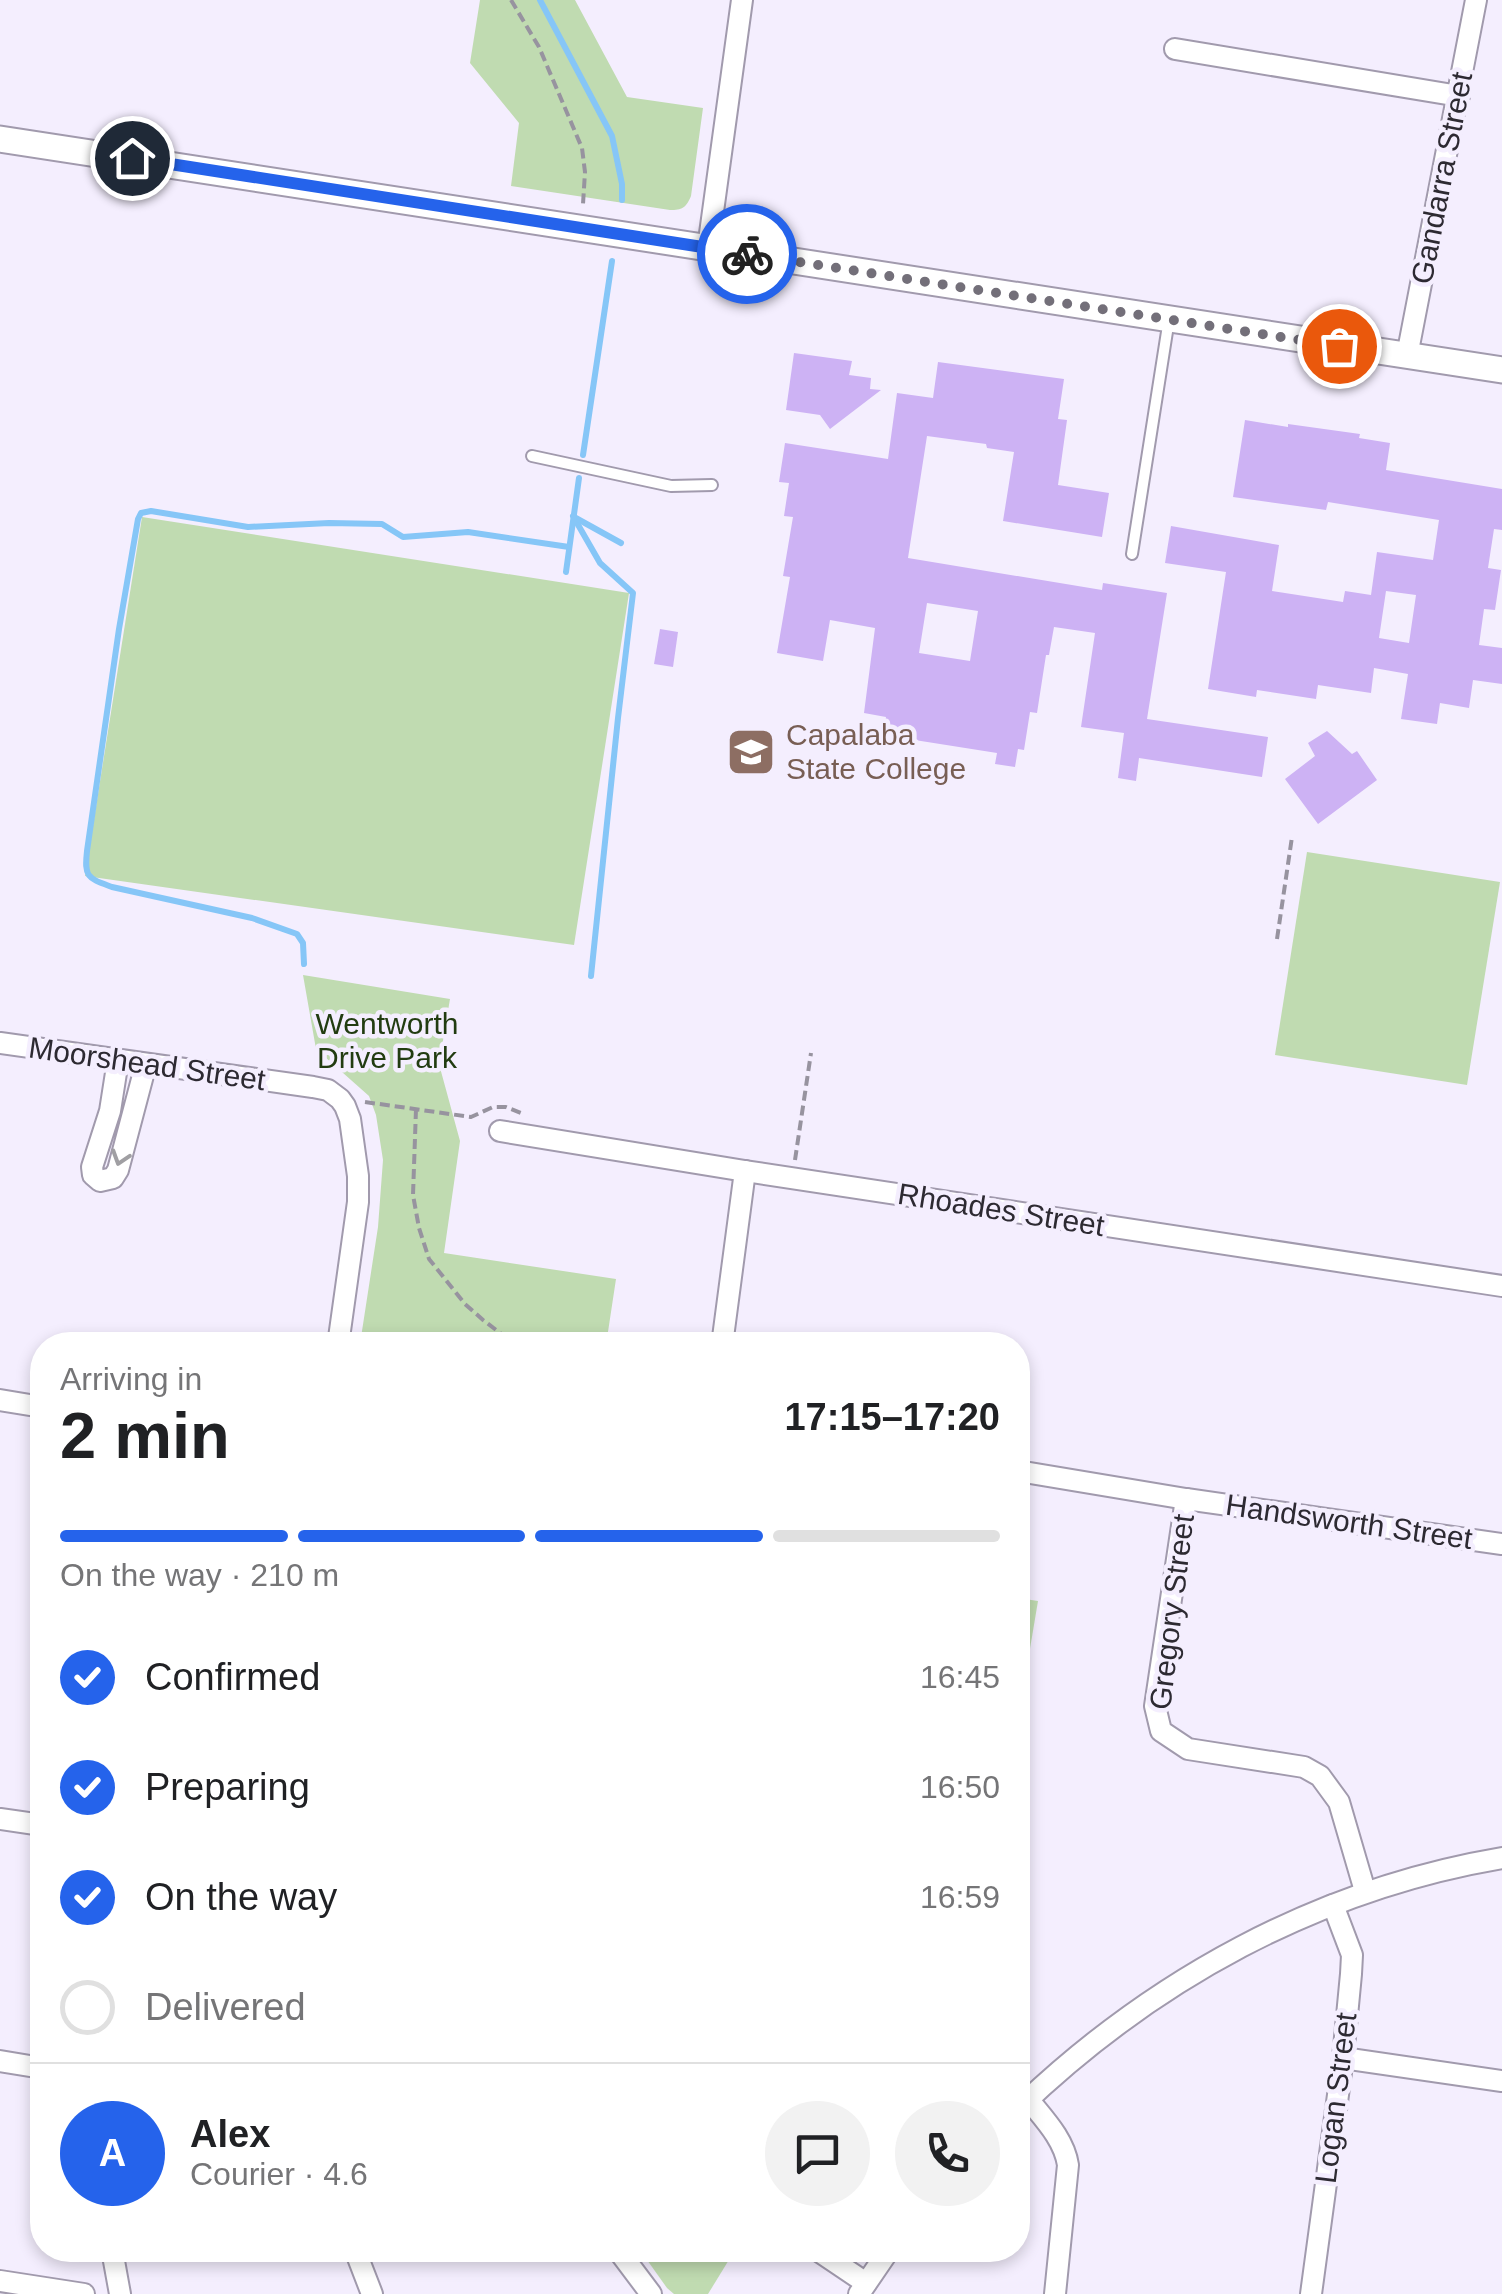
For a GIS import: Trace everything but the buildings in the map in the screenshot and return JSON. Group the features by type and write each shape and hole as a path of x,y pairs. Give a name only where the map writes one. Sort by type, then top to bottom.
{"street":[{"path":"708,248 742,0"},
{"name":"Gandarra Street","path":"1407,356 1476,0"},
{"path":"1175,48 1459,96"},
{"path":"0,139 1502,370"},
{"name":"Moorshead Street","path":"0,1042 313,1087 328,1090 340,1099 350,1119 358,1176 340,1332"},
{"path":"118,1060 110,1112 92,1168 100,1181 113,1178 118,1170 146,1064"},
{"name":"Rhoades Street","path":"500,1131 1502,1286"},
{"path":"724,1332 746,1171"},
{"path":"0,1400 30,1405"},
{"name":"Handsworth Street","path":"1030,1473 1502,1544"},
{"name":"Gregory Street","path":"1186,1499 1156,1706 1161,1731 1188,1749 1304,1767 1320,1776 1339,1802 1365,1892"},
{"path":"0,1819 30,1824"},
{"path":"1030,2098 1104,2036 1178,1982 1265,1933 1365,1892 1502,1858"},
{"name":"Logan Street","path":"1311,2294 1352,1955 1332,1905"},
{"path":"1342,2058 1502,2081"},
{"path":"0,2061 30,2066"},
{"path":"1030,2111 1059,2139 1068,2164 1055,2294"},
{"path":"114,2262 120,2294"},
{"path":"360,2262 372,2294"},
{"path":"627,2262 651,2294"},
{"path":"831,2262 862,2288 880,2262"},
{"path":"0,2281 84,2294"}],"lane":[{"path":"1132,554 1169,318"},
{"path":"532,456 671,486 712,485"}],"path":[{"path":"512,0 539,46 582,148 583,204"},
{"path":"1276,940 1292,837"},
{"path":"795,1160 811,1053"},
{"path":"416,1109 412,1196 429,1258 466,1304 499,1332"}],"green space":[{"path":"480,0 575,0 627,97 703,108 691,196 685,206 670,210 511,186 519,123 470,63"},
{"path":"142,517 629,593 574,945 85,876"},
{"path":"1307,852 1500,882 1467,1085 1275,1055"},
{"name":"Wentworth Drive Park","path":"303,975 450,999 439,1064 460,1141 444,1253 616,1279 608,1332 362,1332 378,1227 383,1160 376,1115 369,1096 316,1049"},
{"path":"1030,1600 1038,1601 1030,1649"},
{"path":"649,2262 728,2262 708,2294 674,2294"}],"waterway":[{"path":"540,0 612,136 622,200"},
{"path":"583,455 612,261"},
{"path":"566,572 579,478"},
{"path":"304,964 303,943 297,934 252,918 112,887 87,872 119,629 141,513 151,511 248,527 382,524 403,537 468,532 569,547"},
{"path":"573,516 600,563 633,593 591,976"},
{"path":"574,517 621,543"}],"way so far":[{"path":"747,254 1339,346"}],"place":[{"name":"Capalaba State College","path":"751,752"}],"route":[{"path":"132,158 747,254"}]}
